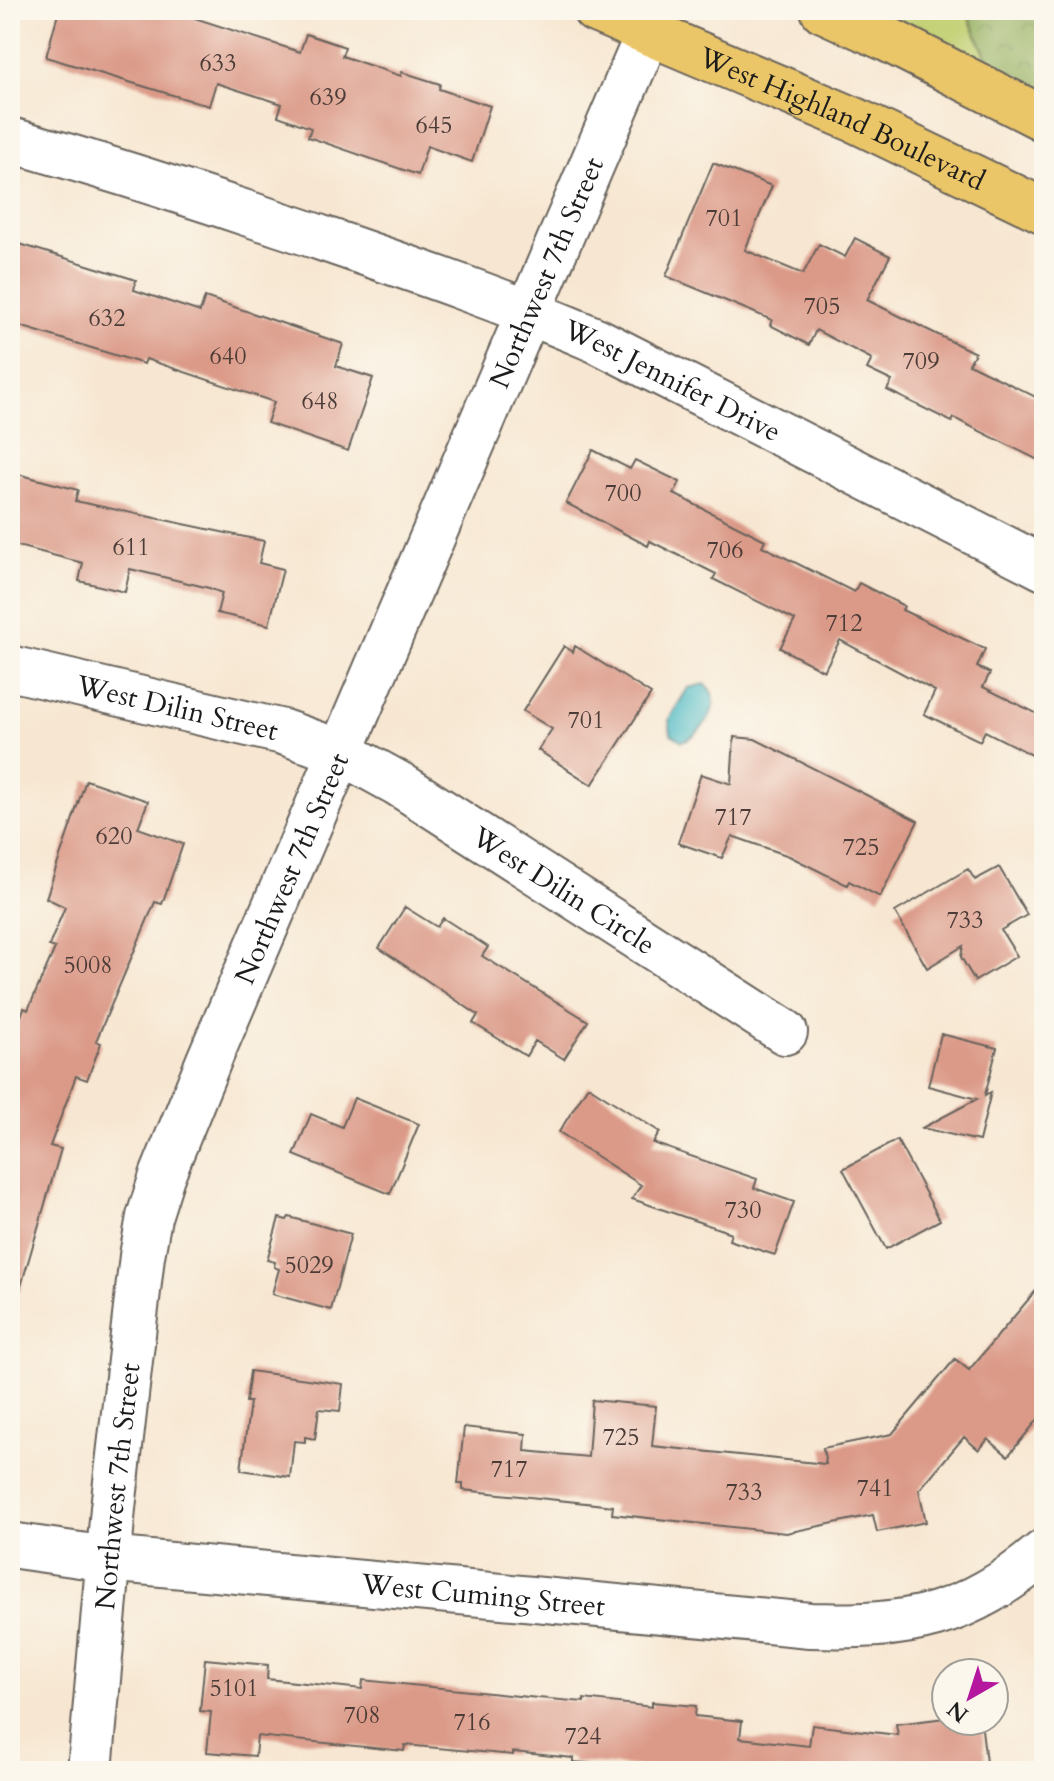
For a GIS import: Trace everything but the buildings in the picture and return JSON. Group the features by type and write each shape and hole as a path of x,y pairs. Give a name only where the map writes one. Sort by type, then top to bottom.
{"main road":[{"name":"West Highland Boulevard","path":"595,10 653,21 1044,211"},
{"path":"823,10 1044,119"}],"street":[{"name":"Northwest 7th Street","path":"90,1771 108,1559 134,1314 149,1217 162,1176 653,21"},
{"name":"West Jennifer Drive","path":"10,140 125,172 453,282 528,311 598,341 1044,568"},
{"name":"West Dilin Street","path":"10,668 283,732 341,752"},
{"name":"West Dilin Circle","path":"341,752 399,784 785,1032"},
{"name":"West Cuming Street","path":"10,1545 108,1559 810,1625 893,1625 957,1608 1000,1585 1044,1552"}],"green space":[{"path":"873,10 965,10 990,65 1044,94"},
{"path":"966,10 1044,10 1044,93 990,65"}],"water":[{"path":"705,684 714,698 711,713 698,731 682,741 671,734 669,719 688,688"}]}
